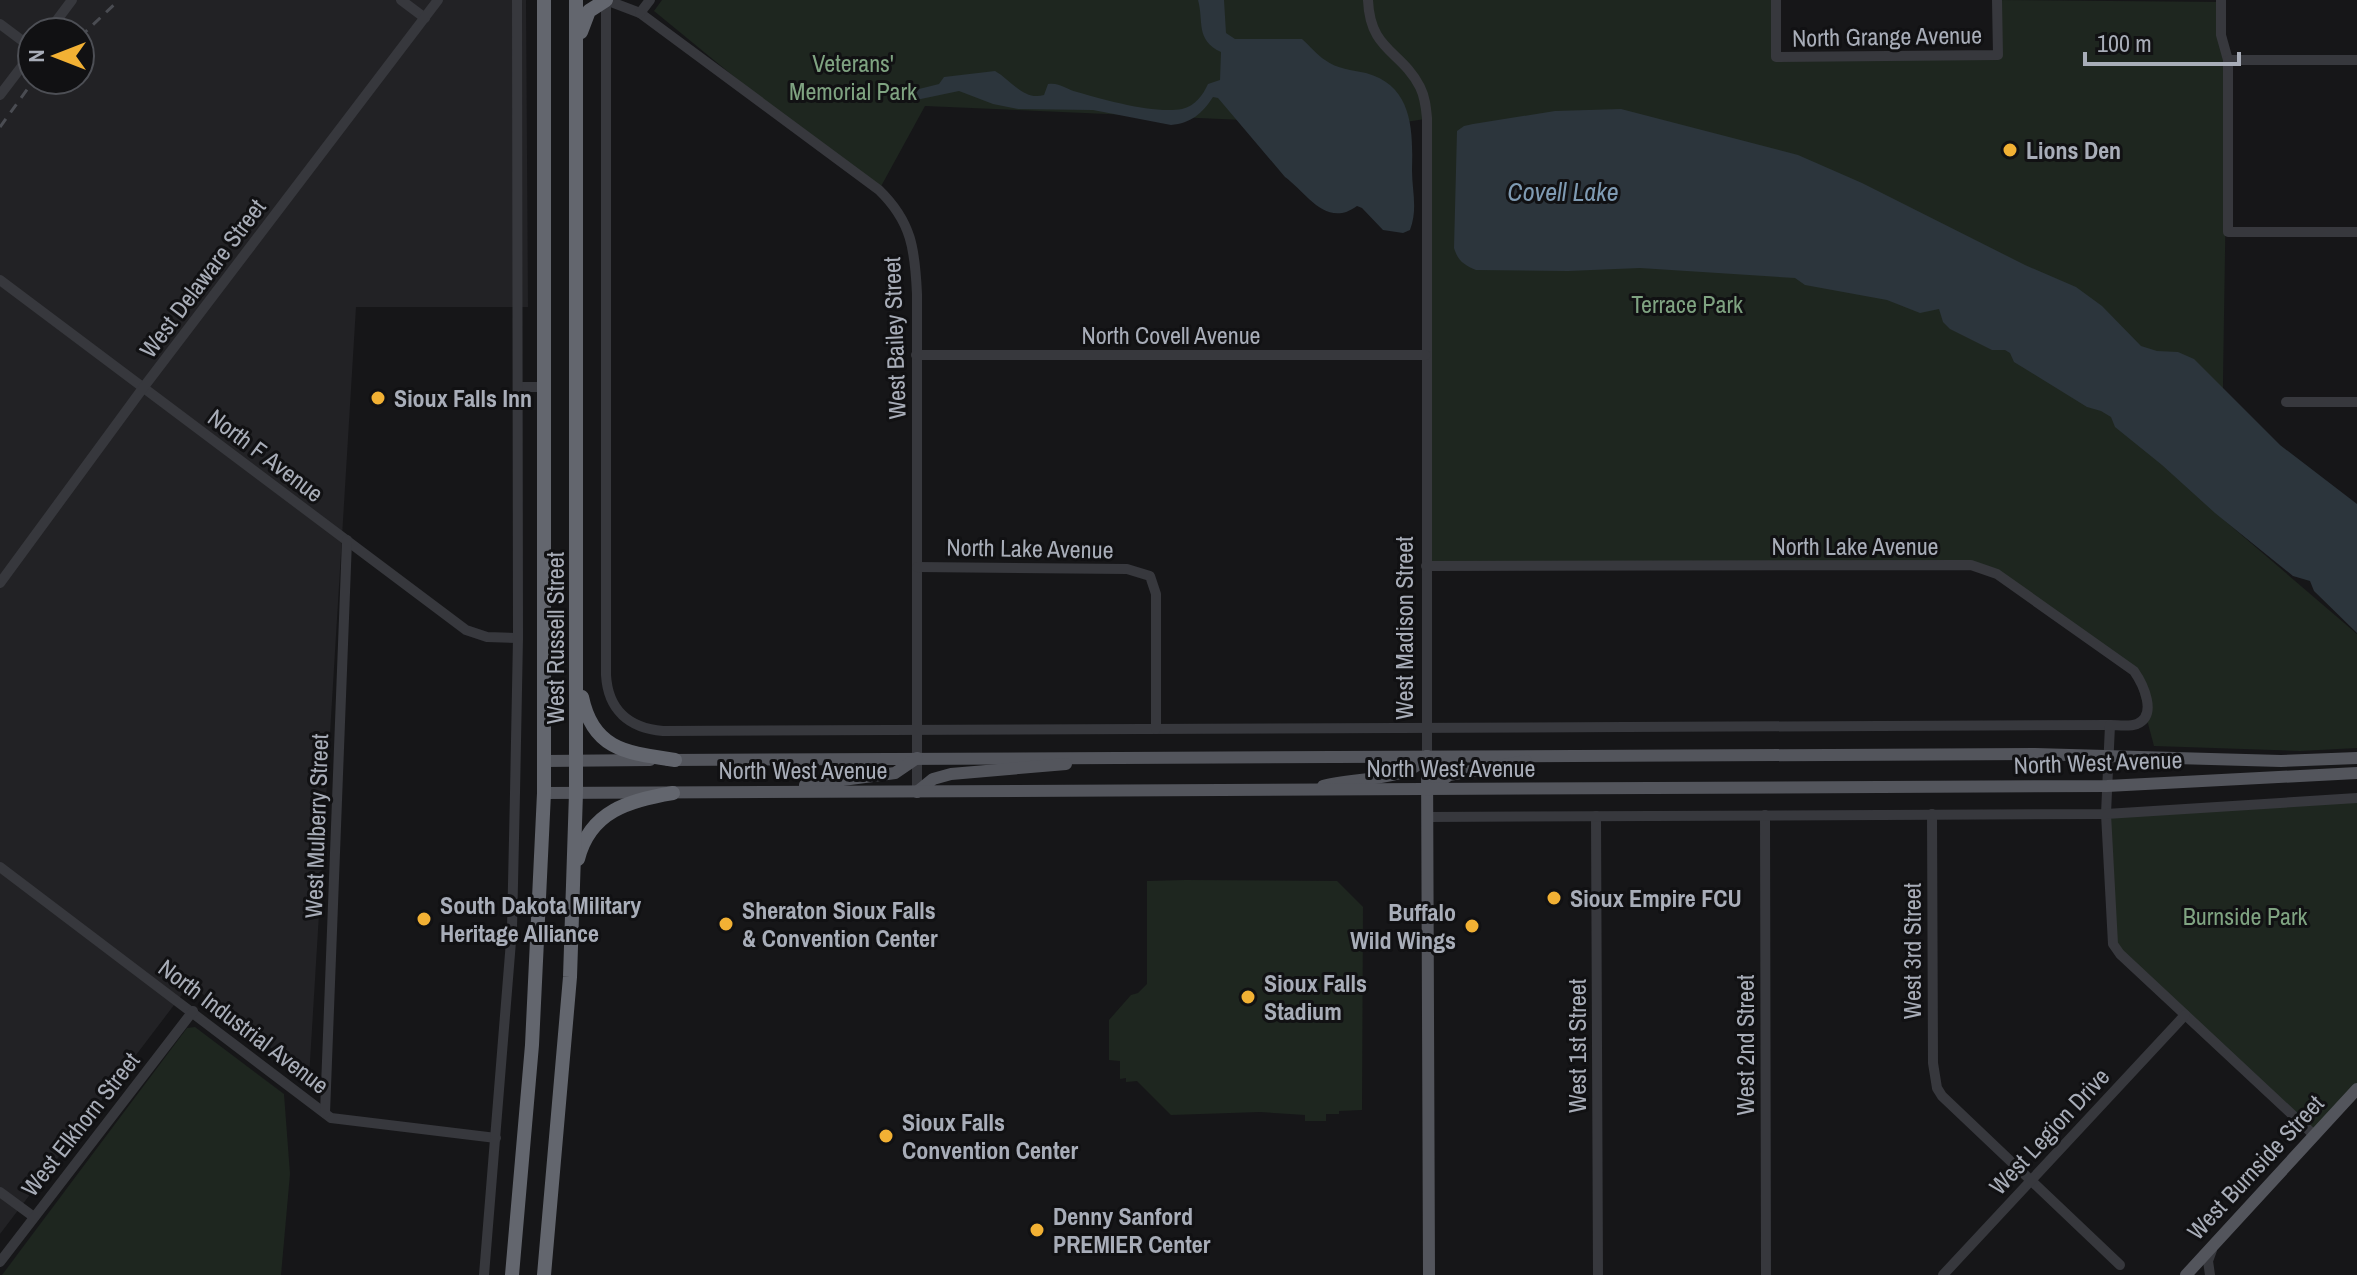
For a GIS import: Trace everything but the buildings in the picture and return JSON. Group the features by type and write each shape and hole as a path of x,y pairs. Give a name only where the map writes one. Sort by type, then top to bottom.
{"highway":[{"name":"West Russell Street","path":"512,1275 532,1045 545,761 544,0"},
{"name":"West Russell Street","path":"544,1275 570,977 577,761 576,0"},
{"path":"576,82 585,18 589,11 606,0"},
{"path":"577,632 582,698 591,724 612,746 621,750 675,760"},
{"path":"573,883 584,841 606,813 627,803 673,793"}],"main road":[{"name":"North West Avenue","path":"545,761 1427,756 2108,755 2281,761 2357,758"},
{"name":"West Madison Street","path":"1427,756 1429,1275"},
{"path":"1309,791 1352,779 1407,771 1421,764 1427,756"},
{"path":"1428,790 1449,775 1540,756"},
{"path":"792,791 798,787 895,773 917,758"},
{"path":"917,792 933,779 951,774 1049,766 1097,758"},
{"name":"North West Avenue","path":"544,793 2107,786 2357,773"},
{"name":"West Burnside Street","path":"2186,1275 2357,1089"}],"street":[{"path":"401,0 425,18"},
{"name":"West Delaware Street","path":"0,583 143,388 438,0"},
{"name":"West Russell Street","path":"484,1275 512,929 518,638 517,0"},
{"name":"West Bailey Street","path":"606,0 640,13 879,190 905,223 914,258 917,792"},
{"name":"North West Avenue","path":"606,0 606,675 610,697 622,715 640,727 663,731 2110,725"},
{"path":"640,13 650,0"},
{"name":"West Madison Street","path":"1368,0 1374,32 1412,75 1425,101 1427,756"},
{"name":"North Grange Avenue","path":"1776,0 1776,57 1998,55 1997,0"},
{"path":"2221,0 2221,35 2228,60 2228,232 2357,232"},
{"path":"0,24 16,37"},
{"path":"2228,60 2357,60"},
{"path":"0,95 16,72"},
{"name":"North F Avenue","path":"0,280 466,630 487,637 518,638"},
{"name":"North Covell Avenue","path":"916,355 1426,355"},
{"path":"518,387 545,387"},
{"path":"2286,402 2357,402"},
{"name":"West Mulberry Street","path":"325,1113 347,540"},
{"name":"North Lake Avenue","path":"1426,566 1978,566 1997,574 2134,671 2145,688 2147,705 2143,719 2139,723 2110,725"},
{"name":"North Lake Avenue","path":"917,567 1127,569 1150,576 1156,594 1156,729"},
{"path":"2110,725 2106,814 2113,944 2120,954 2314,1135"},
{"name":"North West Avenue","path":"1428,817 2106,814 2357,798"},
{"name":"West 3rd Street","path":"1932,814 1933,1063 1937,1088 2032,1179"},
{"name":"West 2nd Street","path":"1765,815 1766,1275"},
{"name":"West 1st Street","path":"1596,816 1598,1275"},
{"name":"North Industrial Avenue","path":"0,867 325,1113 340,1121 496,1138"},
{"name":"West Elkhorn Street","path":"0,1262 193,1011"},
{"name":"West Legion Drive","path":"1943,1275 2185,1015"},
{"path":"2032,1179 2120,1265"},
{"path":"0,1192 34,1217"},
{"path":"2210,1275 2209,1255 2217,1241"}],"shaded area":[{"path":"0,0 526,0 528,307 356,307 309,1078 190,984 0,1234"}],"green space":[{"name":"Terrace Park","path":"662,0 1776,0 1776,56 1997,55 1997,0 2221,2 2228,60 2224,520 2357,634 2357,748 2300,751 2154,746 2134,671 1978,566 1426,566 1425,119 1380,126 925,106 879,190 809,138 654,11"},
{"name":"Burnside Park","path":"2357,798 2357,1089 2314,1135 2113,944 2106,814"},
{"name":"Sioux Falls Stadium","path":"1147,881 1337,881 1363,907 1362,1110 1326,1114 1326,1121 1305,1121 1305,1115 1260,1112 1171,1115 1137,1081 1120,1079 1120,1061 1109,1060 1109,1020 1131,995 1147,984"},
{"path":"195,1027 284,1094 290,1174 281,1275 2,1275 187,1028"}],"water":[{"path":"1198,0 1224,0 1226,33 1235,39 1302,39 1330,63 1382,79 1393,88 1407,111 1412,140 1414,207 1410,230 1403,233 1383,230 1357,206 1336,213 1317,206 1285,177 1218,98 1213,97 1190,120 1171,125 1093,110 1018,109 993,104 959,91 916,100 911,97 911,91 939,84 944,77 995,71 1030,95 1044,95 1048,84 1052,84 1144,108 1187,108 1198,100 1208,84 1220,80 1221,52 1204,36"},
{"name":"Covell Lake","path":"1621,109 1798,155 2076,287 2102,306 2141,346 2178,352 2194,359 2280,445 2357,504 2357,633 2314,591 2310,581 2293,576 2215,513 2115,427 2111,417 2087,407 2014,362 2005,350 1992,350 1950,329 1943,322 1939,309 1920,313 1887,300 1805,285 1795,278 1640,268 1476,270 1462,262 1454,248 1457,131 1473,124 1555,111"}],"railway":[{"path":"96,22 119,0"},
{"path":"0,127 22,96"}],"place":[{"name":"Lions Den","path":"2010,150"},
{"name":"Sioux Falls Inn","path":"378,398"},
{"name":"Sioux Empire FCU","path":"1554,898"},
{"name":"South Dakota Military Heritage Alliance","path":"424,919"},
{"name":"Sheraton Sioux Falls & Convention Center","path":"726,924"},
{"name":"Buffalo Wild Wings","path":"1472,926"},
{"name":"Sioux Falls Stadium","path":"1248,997"},
{"name":"Sioux Falls Convention Center","path":"886,1136"},
{"name":"Denny Sanford PREMIER Center","path":"1037,1230"}],"park label":[{"name":"Veterans' Memorial Park","path":"853,77"}]}
